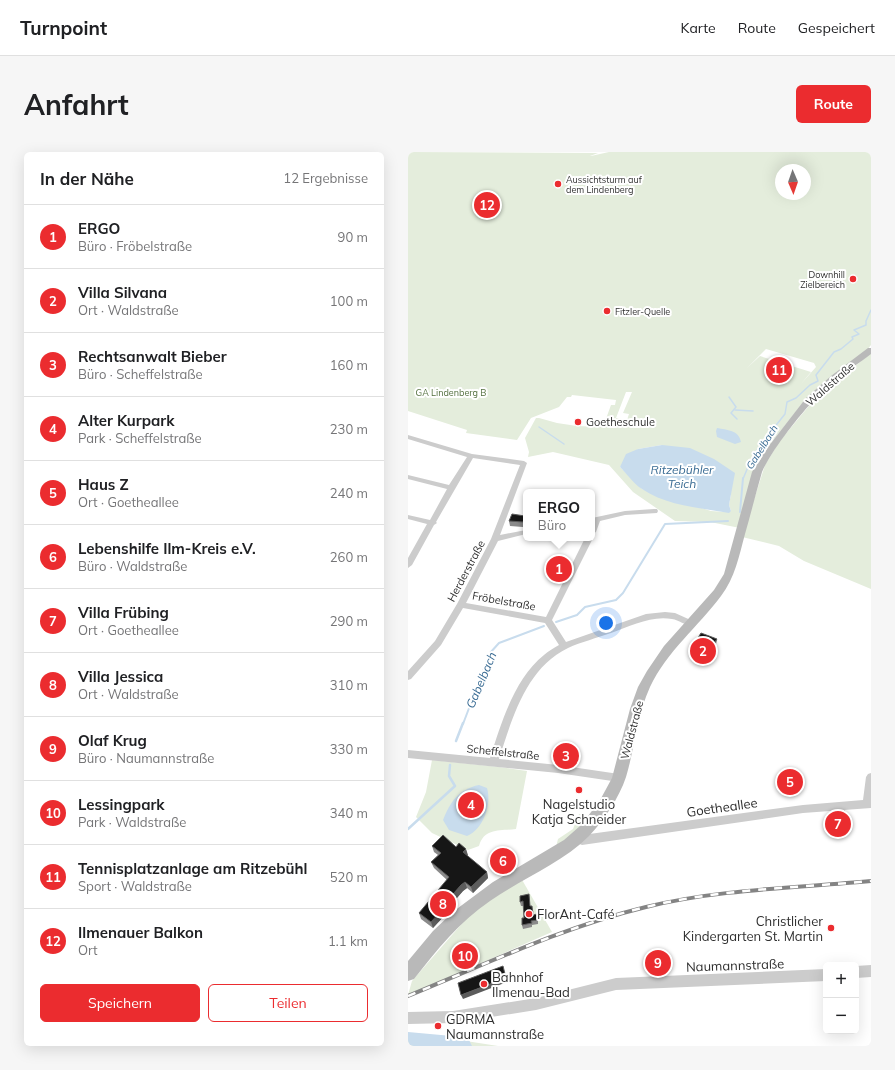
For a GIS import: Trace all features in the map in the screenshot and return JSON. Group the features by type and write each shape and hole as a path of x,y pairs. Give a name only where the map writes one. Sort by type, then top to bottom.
{"street":[{"name":"Waldstraße","path":"408,973 444,931 469,908 577,838 600,812 619,778 636,708 644,688 659,662 718,593 729,574 757,472 764,458 809,400 834,378 871,350"},
{"path":"408,437 471,456 451,488 433,523 408,565"},
{"name":"Herderstraße","path":"408,677 438,642 461,605 495,539 524,463 471,456"},
{"path":"408,477 451,488"},
{"path":"595,520 625,513 654,511"},
{"path":"408,517 433,523"},
{"path":"495,539 523,533"},
{"name":"Fröbelstraße","path":"461,605 548,620 588,541"},
{"path":"493,763 509,715 531,674 546,658 564,646 646,617 665,615 675,616 692,624"},
{"path":"548,620 564,646"},
{"name":"Scheffelstraße","path":"408,754 558,769 619,778"},
{"path":"869,804 871,777"},
{"name":"Goetheallee","path":"577,838 582,840 803,809 869,804"},
{"path":"859,972 871,971"},
{"name":"Naumannstraße","path":"408,1018 453,1017 536,1004 616,984 823,975"}],"green space":[{"name":"GA Lindenberg B","path":"408,152 598,153 591,156 609,152 871,152 871,345 801,405 761,456 753,472 740,528 710,522 675,521 633,492 609,465 553,452 528,457 529,452 525,438 536,418 577,426 603,427 611,405 615,405 616,400 572,395 571,397 567,397 559,407 531,418 517,440 466,433 467,430 408,411","holes":["766,349 814,363 816,367 800,385 811,372 760,356 747,368","626,392 632,392 623,413 629,414 627,420 616,418","662,445 731,494 729,505 731,511 711,511 642,489 620,467 638,449"]},
{"path":"871,353 871,589 804,561 779,546 742,537 765,465 779,442 813,401"},
{"path":"432,760 527,771 516,829 489,833 481,840 479,846 468,850 432,833 416,817 426,792"},
{"path":"579,814 587,815 575,835 556,847 558,839 573,829"},
{"path":"521,878 552,932 408,995 412,981 472,912"},
{"path":"408,1036 434,1036 498,1046 408,1046"}],"water":[{"path":"717,428 735,433 740,438 741,442 735,444 717,437"},
{"name":"Ritzebühler Teich","path":"662,445 690,448 714,459 735,473 729,505 731,511 729,513 696,508 662,499 639,487 620,467 626,454 638,449"},
{"path":"479,785 487,788 488,802 485,816 478,828 467,836 449,830 443,820 452,802 461,793"}],"building":[{"path":"512,514 523,516 523,522 509,521"},
{"path":"701,633 717,639 712,646 710,645 703,658 692,653 697,645 694,644"},
{"path":"559,744 574,745 571,759 556,758"},
{"path":"784,771 798,772 798,784 784,783"},
{"path":"845,811 849,827 833,828 830,812"},
{"path":"443,835 456,847 459,843 466,849 463,852 487,872 471,887 465,882 461,885 431,922 419,913 449,877 431,862 441,853 432,846"},
{"name":"FlorAnt-Café","path":"529,894 530,906 532,906 533,915 537,914 538,920 522,925 522,918 524,918 523,901 520,902 520,896"},
{"name":"Bahnhof Ilmenau-Bad","path":"503,966 506,978 461,995 458,983"}],"waterway":[{"name":"Gabelbach","path":"743,479 750,462 761,444 785,414 787,402 796,398 810,385 818,381 816,375 834,352 841,349 853,339 852,337 859,334 854,330 866,325 866,321 871,310"},
{"path":"729,397 736,407 731,413 737,419"},
{"path":"735,410 753,411"},
{"path":"539,427 564,444"},
{"name":"Gabelbach","path":"740,512 743,478"},
{"name":"Gabelbach","path":"556,622 577,615 585,607 616,600 623,593 665,524 728,521"},
{"name":"Gabelbach","path":"463,724 490,653 499,643 544,626"},
{"name":"Gabelbach","path":"456,741 463,723"},
{"name":"Gabelbach","path":"408,829 455,786 449,776 450,765"},
{"path":"408,1041 463,1046"}],"railway":[{"path":"408,996 525,947 615,915 646,907 701,896 871,881"}],"place":[{"name":"Aussichtsturm auf dem Lindenberg","path":"558,184"},
{"name":"Ilmenauer Balkon","path":"487,205"},
{"name":"Downhill Zielbereich","path":"853,279"},
{"name":"Fitzler-Quelle","path":"607,311"},
{"name":"Tennisplatzanlage am Ritzebühl","path":"779,370"},
{"name":"Goetheschule","path":"578,422"},
{"name":"ERGO","path":"559,569"},
{"name":"Villa Silvana","path":"703,651"},
{"name":"Rechtsanwalt Bieber","path":"566,756"},
{"name":"Haus Z","path":"790,782"},
{"name":"Nagelstudio Katja Schneider","path":"579,790"},
{"name":"Alter Kurpark","path":"471,805"},
{"name":"Villa Frübing","path":"838,824"},
{"name":"Lebenshilfe Ilm-Kreis e.V.","path":"503,861"},
{"name":"Villa Jessica","path":"443,904"},
{"name":"FlorAnt-Café","path":"529,914"},
{"name":"Christlicher Kindergarten St. Martin","path":"831,928"},
{"name":"Lessingpark","path":"465,956"},
{"name":"Olaf Krug","path":"658,963"},
{"name":"Bahnhof Ilmenau-Bad","path":"484,984"},
{"name":"GDRMA Naumannstraße","path":"438,1026"}]}
